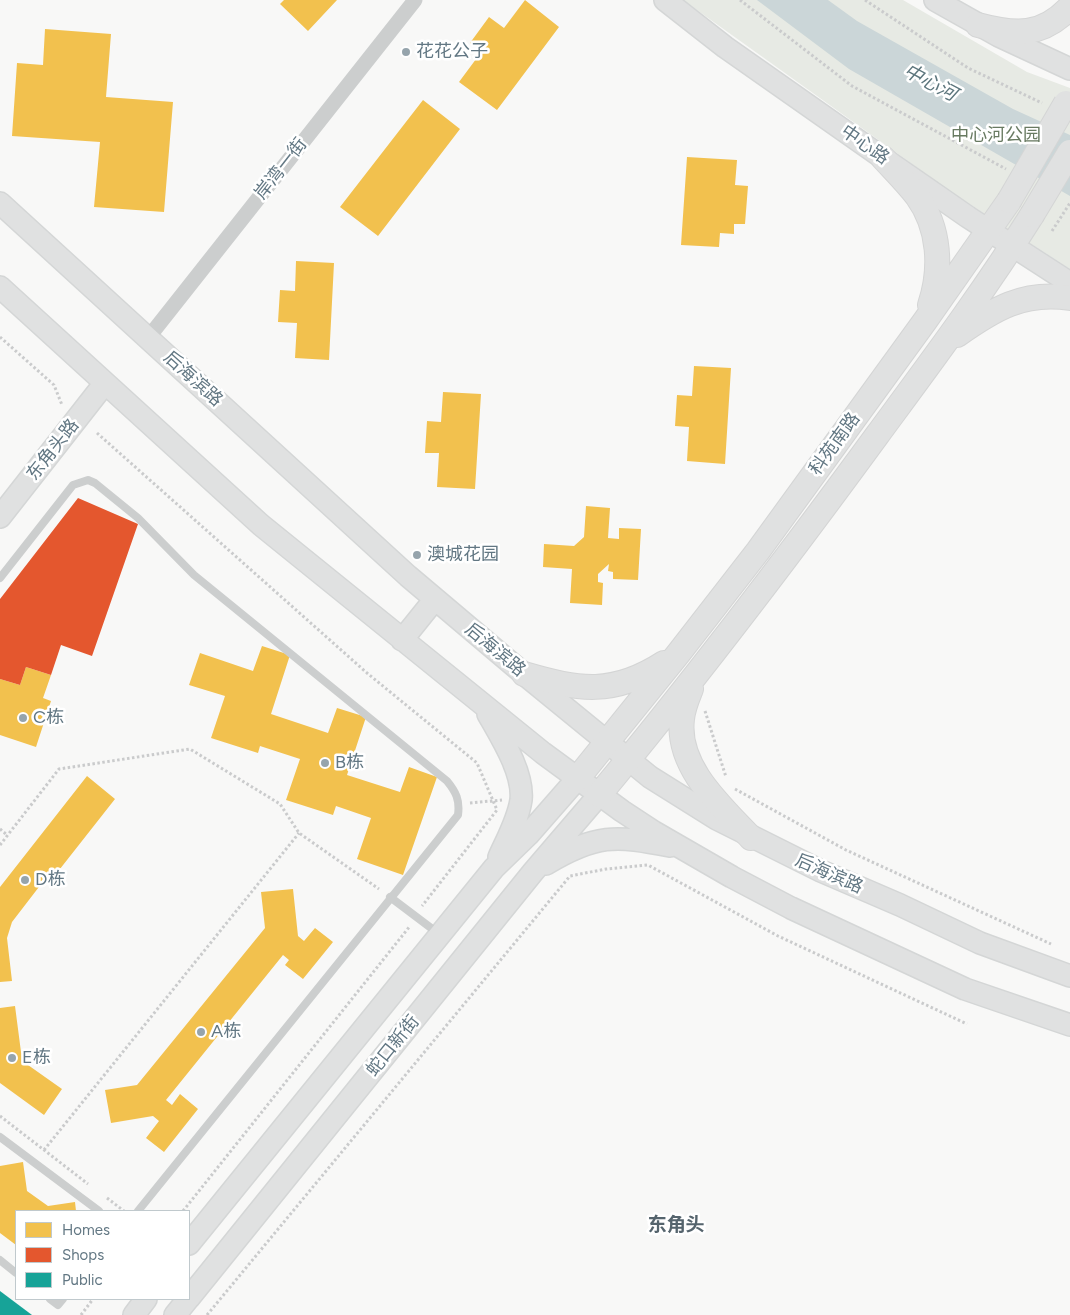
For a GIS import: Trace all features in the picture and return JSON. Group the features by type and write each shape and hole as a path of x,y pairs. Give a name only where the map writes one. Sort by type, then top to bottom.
{"main road":[{"name":"中心路","path":"665,0 725,47 883,158 1070,283"},
{"path":"935,0 978,25 1070,69"},
{"path":"978,25 999,30 1025,32 1051,24 1070,7"},
{"name":"科苑南路","path":"578,779 758,551 989,230 1009,201 1060,100"},
{"name":"科苑南路","path":"599,794 695,678 781,566 943,345 1012,245 1070,152"},
{"path":"883,158 918,198 932,225 936,240 938,257 936,290 925,320"},
{"name":"后海滨路","path":"0,203 435,600 628,760 678,795 751,838 980,942 1070,976"},
{"path":"0,287 261,525 402,640 578,779 654,832 732,877 791,908 966,989 1070,1025"},
{"path":"943,345 1004,305 1040,296 1070,298"},
{"name":"东角头路","path":"0,517 105,383"},
{"path":"402,640 435,600"},
{"path":"524,674 550,682 577,687 610,687 642,677 678,654"},
{"path":"695,678 682,718 684,748 701,781 751,838"},
{"path":"484,705 510,755 520,785 521,799 513,826 494,868"},
{"name":"蛇口新街","path":"190,1243 438,934 494,868 528,835 578,779"},
{"name":"蛇口新街","path":"190,1296 533,872 599,794"},
{"path":"533,872 564,853 582,845 604,839 622,838 683,849"},
{"path":"134,1315 145,1300"},
{"name":"蛇口新街","path":"175,1315 186,1300"}],"street":[{"name":"岸湾一街","path":"148,338 415,0"}],"lane":[{"path":"0,578 73,485 88,480 95,482 138,518 194,575 447,781 456,791 459,804 458,815 139,1210"},
{"path":"390,897 438,934"},
{"path":"0,1137 98,1210"},
{"path":"0,1260 15,1272"},
{"path":"52,1300 58,1304 62,1300"}],"path":[{"path":"740,0 852,86 1009,170"},
{"path":"865,0 968,68 1060,100"},
{"path":"1052,231 1070,203 1061,199"},
{"path":"0,337 54,385 62,406"},
{"path":"704,707 728,785 846,850 1051,944"},
{"path":"0,845 59,769 190,749 280,804 300,833 390,897"},
{"path":"459,804 493,801"},
{"path":"0,829 8,835"},
{"path":"44,1150 300,833"},
{"path":"207,1315 570,876 606,869 648,865 778,936 967,1024"},
{"path":"184,1210 407,931"},
{"path":"0,1116 94,1188"},
{"path":"101,1194 123,1210"},
{"path":"81,1315 92,1300"}],"green space":[{"name":"中心河公园","path":"683,0 903,0 1027,72 1070,88 1070,269 954,194"}],"water":[{"name":"中心河","path":"757,0 828,0 857,21 1013,109 1070,135 1070,196 849,69"}],"building: Homes":[{"path":"284,0 337,0 308,31 280,4"},
{"path":"525,0 559,27 497,110 459,82 482,51 470,43 489,17 504,28"},
{"path":"45,29 111,34 106,97 173,102 164,212 94,207 100,142 12,136 17,63 43,65"},
{"path":"423,100 460,129 378,236 340,207"},
{"path":"687,157 737,160 735,185 748,186 745,224 734,224 734,234 720,233 719,247 681,245"},
{"path":"296,261 334,263 329,360 295,358 297,323 278,322 280,290 295,291"},
{"path":"694,366 731,368 725,464 687,461 689,427 675,426 677,395 692,396"},
{"path":"443,392 481,394 475,489 437,487 439,453 425,453 427,421 441,422"},
{"path":"586,506 610,508 608,538 619,539 619,528 641,529 638,580 613,579 613,572 608,571 609,564 598,574 598,582 603,583 602,605 570,603 572,569 543,567 544,544 574,546 584,537"},
{"name":"B栋","path":"262,646 290,655 271,714 328,733 337,708 366,717 347,775 400,792 409,767 437,777 403,875 357,859 371,818 336,806 333,815 286,800 300,759 260,746 258,753 211,738 225,696 189,685 200,653 253,671"},
{"name":"C栋","path":"26,667 51,675 43,698 51,701 36,747 0,735 0,679 20,685"},
{"name":"D栋","path":"87,776 115,799 56,874 52,870 12,922 7,938 12,981 0,982 0,887"},
{"name":"A栋","path":"293,889 298,936 304,941 315,928 333,942 303,979 285,965 289,960 283,955 166,1100 172,1105 180,1094 198,1109 164,1152 146,1138 159,1121 153,1116 111,1123 105,1090 137,1085 265,928 261,892"},
{"name":"E栋","path":"15,1006 21,1052 28,1065 62,1089 44,1115 0,1083 0,1008"},
{"path":"23,1162 27,1191 48,1206 75,1202 76,1210 15,1210 15,1244 0,1233 0,1166"}],"building: Shops":[{"path":"78,498 138,524 92,656 61,645 51,675 26,667 20,685 0,679 0,599"}],"building: Public":[{"path":"0,1291 32,1315 0,1315"}],"place":[{"name":"花花公子","path":"406,52"},
{"name":"澳城花园","path":"417,555"},
{"name":"C栋","path":"23,718"},
{"name":"B栋","path":"325,763"},
{"name":"D栋","path":"25,880"},
{"name":"A栋","path":"201,1032"},
{"name":"E栋","path":"12,1058"}],"district":[{"name":"东角头","path":"676,1225"}]}
